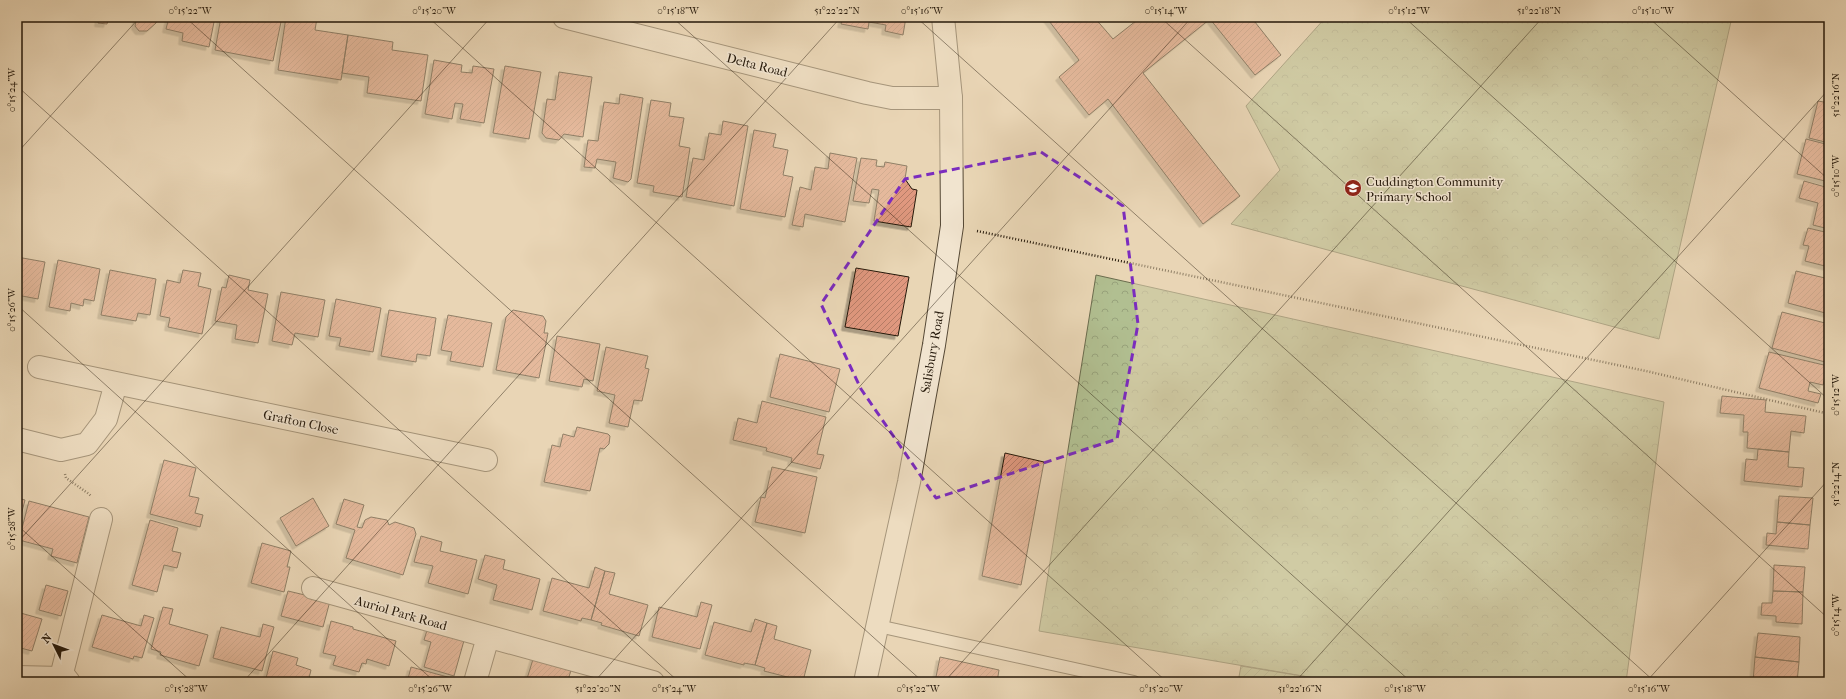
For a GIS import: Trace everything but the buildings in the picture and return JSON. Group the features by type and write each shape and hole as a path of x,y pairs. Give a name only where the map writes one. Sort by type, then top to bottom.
{"street":[{"name":"Delta Road","path":"564,17 868,93 892,98 951,98"},
{"name":"Salisbury Road","path":"865,682 909,482 934,345 952,226 951,98 943,17"},
{"name":"Grafton Close","path":"39,367 486,460"},
{"path":"17,439 61,450 87,444 106,419 116,383"},
{"path":"66,677 101,519"},
{"name":"Auriol Park Road","path":"313,588 653,682"},
{"path":"476,682 488,637"}],"lane":[{"path":"878,626 1134,682"},
{"path":"17,672 66,677"}],"path":[{"path":"952,226 1646,371 1829,414"},
{"path":"61,450 62,466 66,478 89,494 101,519"}],"highlighted area":[{"path":"1041,152 1123,206 1138,324 1117,439 936,498 861,389 821,304 905,179"}],"green space":[{"path":"1326,17 1732,17 1659,339 1231,224 1280,170 1246,106"},
{"path":"1096,275 1664,402 1626,682 1338,682 1039,631"},
{"path":"1241,666 1338,682 1238,682"}],"place":[{"name":"Cuddington Community Primary School","path":"1353,188"}]}
